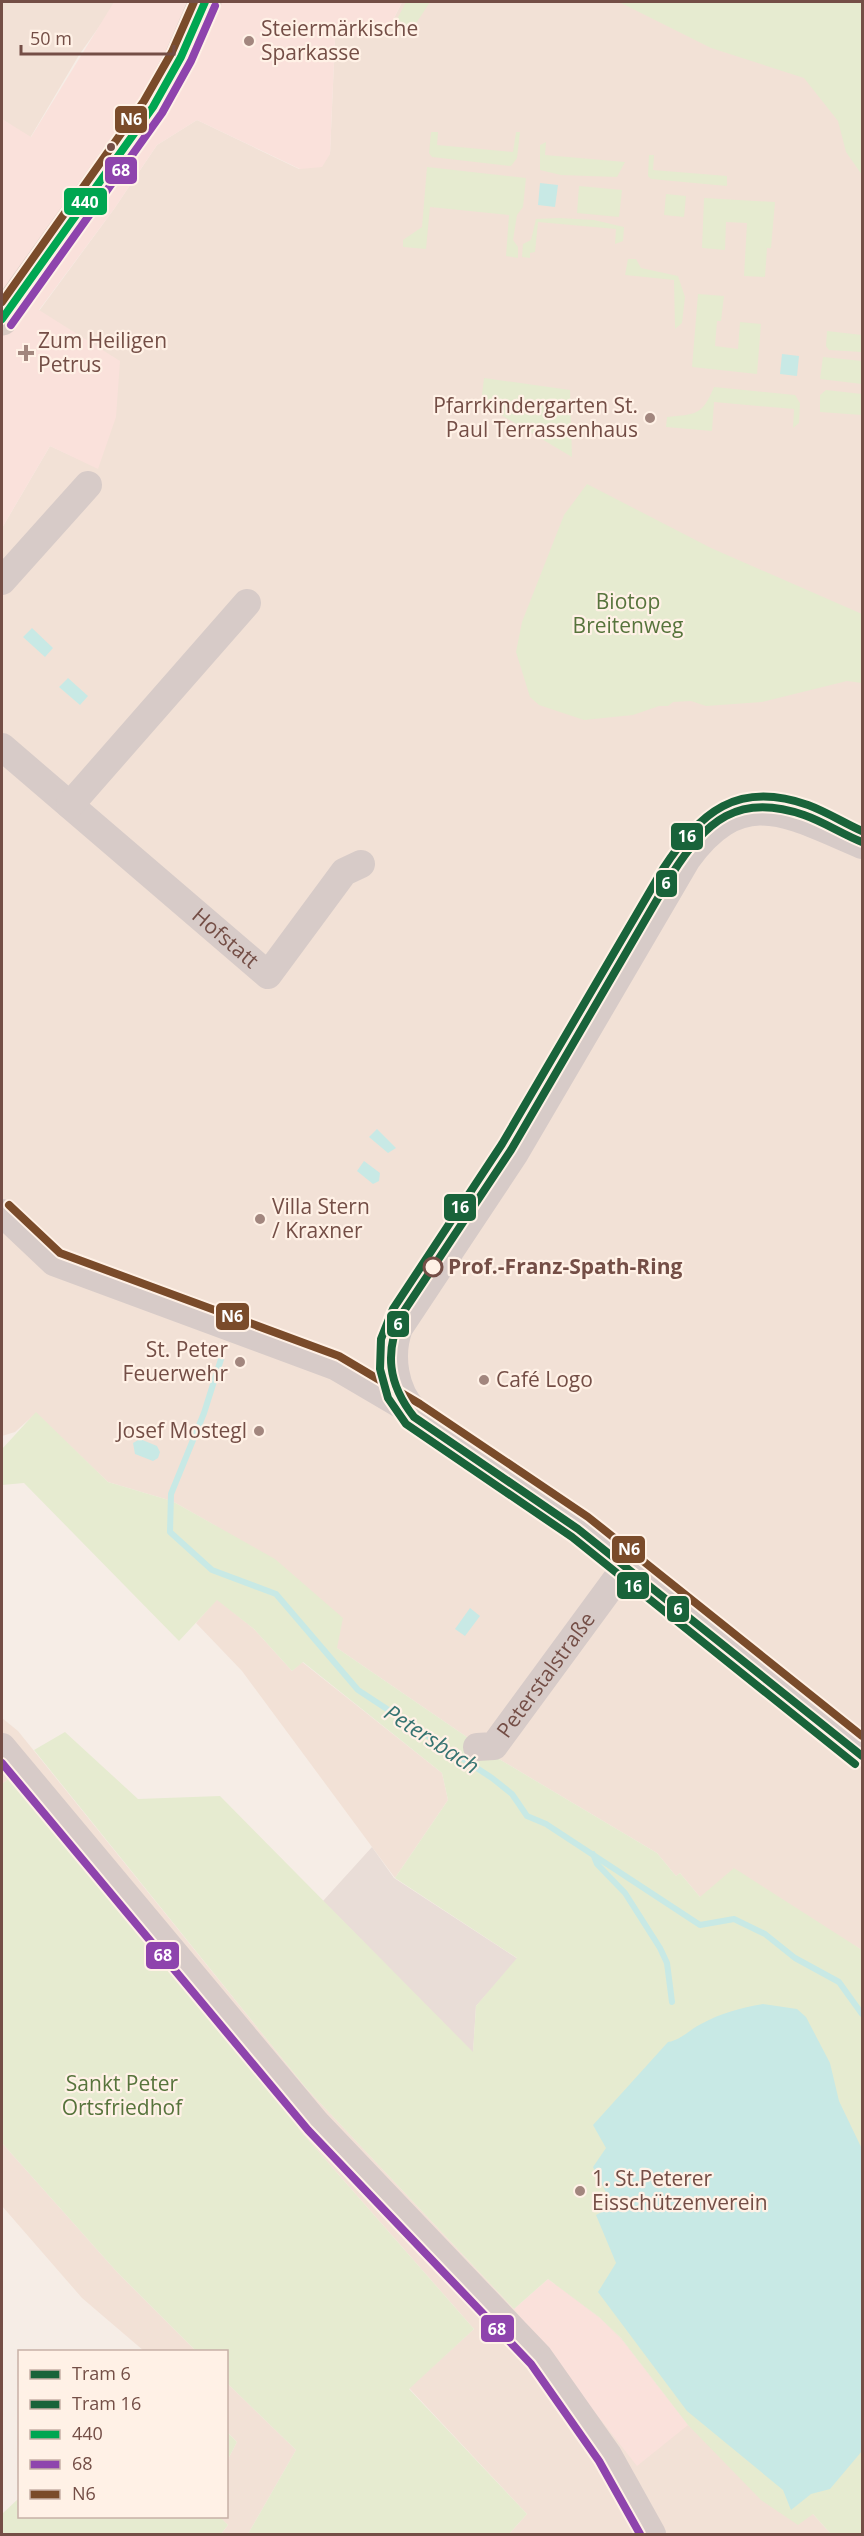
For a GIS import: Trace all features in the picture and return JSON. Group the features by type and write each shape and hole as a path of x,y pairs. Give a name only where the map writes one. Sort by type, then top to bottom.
{"main road":[{"path":"2,318 153,107 181,57 205,2"}],"street":[{"path":"2,581 88,485"},
{"path":"70,805 247,603"},
{"name":"Hofstatt","path":"2,747 268,975 344,873 361,864"},
{"path":"357,1377 396,1335 515,1153 687,860 710,831 738,814 755,810 792,816 862,845"},
{"path":"2,1213 54,1262 335,1366 415,1413 515,1478 628,1562 862,1749"},
{"path":"396,1335 394,1355 396,1377 402,1394 415,1413"},
{"name":"Peterstalstraße","path":"477,1747 494,1746 628,1562"},
{"path":"2,1747 315,2123 539,2357 608,2455 652,2535"}],"shaded area":[{"path":"2,2 116,3 79,55 30,138 2,119"},
{"path":"114,2 402,2 386,34 335,38 330,154 322,167 300,169 197,120 157,145 114,209 39,310 120,361 116,417 98,469 50,446 2,528 2,119 31,137"},
{"path":"402,2 862,2 862,1950 824,1928 700,1897 680,1873 676,1876 657,1853 499,1759 337,1648 216,1526 172,1501 108,1482 36,1413 15,1432 2,1436 2,528 50,446 98,468 39,311 114,209 157,145 197,120 299,169 330,154 335,38 386,34"},
{"path":"217,1599 254,1629 292,1671 302,1662 442,1773 448,1800 395,1878 242,1671 196,1623"},
{"path":"2,1718 18,1731 306,2088 514,2309 555,2284 599,2317 621,2338 688,2425 813,2514 831,2534 509,2534 527,2514 409,2388 474,2329 303,2134 16,1773 2,1784"},
{"path":"372,1847 394,1878 518,1959 476,2006 473,2053 323,1901"},
{"path":"2,2143 117,2272 195,2350 143,2350 82,2298 2,2206"},
{"path":"548,2279 601,2319 622,2340 688,2425 637,2466 514,2309"},
{"path":"228,2384 296,2450 248,2534 221,2534 228,2525 220,2518 228,2518 228,2459 237,2442 228,2433"}],"green space":[{"path":"406,2 430,2 411,31 394,25"},
{"path":"619,2 862,2 862,175 846,152 838,121 804,78 711,48"},
{"path":"431,132 438,132 437,145 513,152 516,132 520,132 517,158 511,166 432,157 429,153"},
{"path":"546,142 545,155 625,162 617,177 561,175 540,170 540,145"},
{"path":"649,155 654,155 653,170 727,176 727,186 651,179 648,176"},
{"path":"427,167 526,178 523,207 517,215 513,240 518,247 518,258 506,256 509,215 430,207 426,249 403,247 403,240 422,227"},
{"path":"579,186 622,190 619,217 577,213"},
{"path":"666,194 686,196 684,217 664,215"},
{"path":"704,198 775,202 771,248 767,248 765,277 744,276 747,223 726,222 725,250 702,248"},
{"path":"536,219 594,220 624,227 623,241 615,244 616,229 538,222 535,252 530,253 530,258 522,257 523,244 531,240"},
{"path":"628,259 636,259 641,268 678,276 685,297 682,323 675,329 674,280 625,275"},
{"path":"698,294 724,296 721,321 717,321 715,346 738,349 740,322 761,324 757,374 692,367"},
{"path":"827,331 862,335 862,352 829,350 826,346"},
{"path":"823,357 862,361 862,384 820,379"},
{"path":"484,378 570,390 572,457 481,403"},
{"path":"714,387 795,395 800,403 799,423 793,428 794,409 714,402 712,431 666,427 667,417 691,414 702,408"},
{"path":"826,390 862,394 862,415 820,412 820,395"},
{"name":"Biotop Breitenweg","path":"587,484 711,548 862,614 862,683 847,681 762,702 706,706 691,701 673,702 668,706 659,706 633,715 584,720 539,705 530,697 516,652 522,622 564,515"},
{"path":"36,1412 108,1482 172,1501 275,1559 343,1618 337,1648 499,1759 657,1853 676,1876 680,1873 700,1897 734,1868 862,1950 862,2534 831,2534 813,2514 798,2525 761,2500 688,2425 621,2338 599,2317 548,2279 514,2309 306,2088 34,1750 65,1732 138,1799 220,1796 473,2052 476,2006 517,1958 395,1878 448,1800 442,1773 303,1662 292,1671 254,1629 217,1600 179,1641 24,1483 2,1485 2,1449"},
{"name":"Sankt Peter Ortsfriedhof","path":"16,1773 300,2126 298,2128 474,2329 409,2389 527,2514 509,2534 248,2534 296,2450 228,2384 228,2350 195,2350 117,2272 2,2143 2,1784"},
{"path":"228,2433 237,2442 228,2459"},
{"path":"18,2499 18,2518 221,2518 228,2525 221,2534 2,2534 2,2514"}],"water":[{"path":"540,183 558,185 555,207 538,205"},
{"path":"782,354 799,356 797,376 780,374"},
{"path":"32,628 53,648 45,657 23,637"},
{"path":"68,678 88,696 80,705 59,687"},
{"path":"377,1129 396,1148 388,1153 369,1137"},
{"path":"364,1161 380,1173 379,1181 373,1184 357,1171"},
{"path":"140,1439 157,1446 160,1452 158,1458 153,1461 135,1454 133,1443"},
{"path":"470,1608 480,1616 465,1636 455,1629"},
{"path":"763,2004 797,2009 806,2017 830,2063 839,2101 862,2149 862,2451 830,2489 811,2494 791,2510 783,2490 687,2411 598,2292 616,2263 596,2215 613,2206 593,2167 606,2148 593,2125 668,2042 716,2017"}],"waterway":[{"name":"Petersbach","path":"222,1356 204,1413 171,1494 170,1532 212,1570 276,1594 358,1690 492,1778 512,1794 527,1816 546,1824 700,1925 734,1919 765,1934 795,1958 839,1982 862,2014"},
{"path":"593,1854 597,1864 625,1893 660,1948 667,1963 672,2002"}],"tram line":[{"name":"16","path":"855,1764 572,1537 406,1424 388,1398 380,1369 381,1339 393,1309 502,1144 663,869 691,831 723,806 741,799 761,796 783,798 808,805 862,831"},
{"name":"6","path":"862,842 804,815 760,807 726,816 698,839 672,874 511,1150 402,1314 396,1328 391,1355 394,1380 405,1405 414,1417 578,1529 862,1756"}],"transit line":[{"name":"N6","path":"2,302 144,101 172,52 194,2"},
{"name":"440","path":"2,319 153,107 181,57 205,2"},
{"name":"68","path":"11,325 162,113 191,61 215,6"},
{"name":"N6","path":"9,1205 60,1253 339,1356 420,1404 588,1517 862,1736"},
{"name":"68","path":"2,1763 308,2130 531,2364 599,2461 640,2534"}],"place":[{"name":"Steiermärkische Sparkasse","path":"249,41"},
{"name":"Zum Heiligen Petrus","path":"26,353"},
{"name":"Pfarrkindergarten St. Paul Terrassenhaus","path":"650,418"},
{"name":"Villa Stern / Kraxner","path":"260,1219"},
{"name":"Prof.-Franz-Spath-Ring","path":"433,1267"},
{"name":"St. Peter Feuerwehr","path":"240,1362"},
{"name":"Café Logo","path":"484,1380"},
{"name":"Josef Mostegl","path":"259,1431"},
{"name":"1. St.Peterer Eisschützenverein","path":"580,2191"}]}
